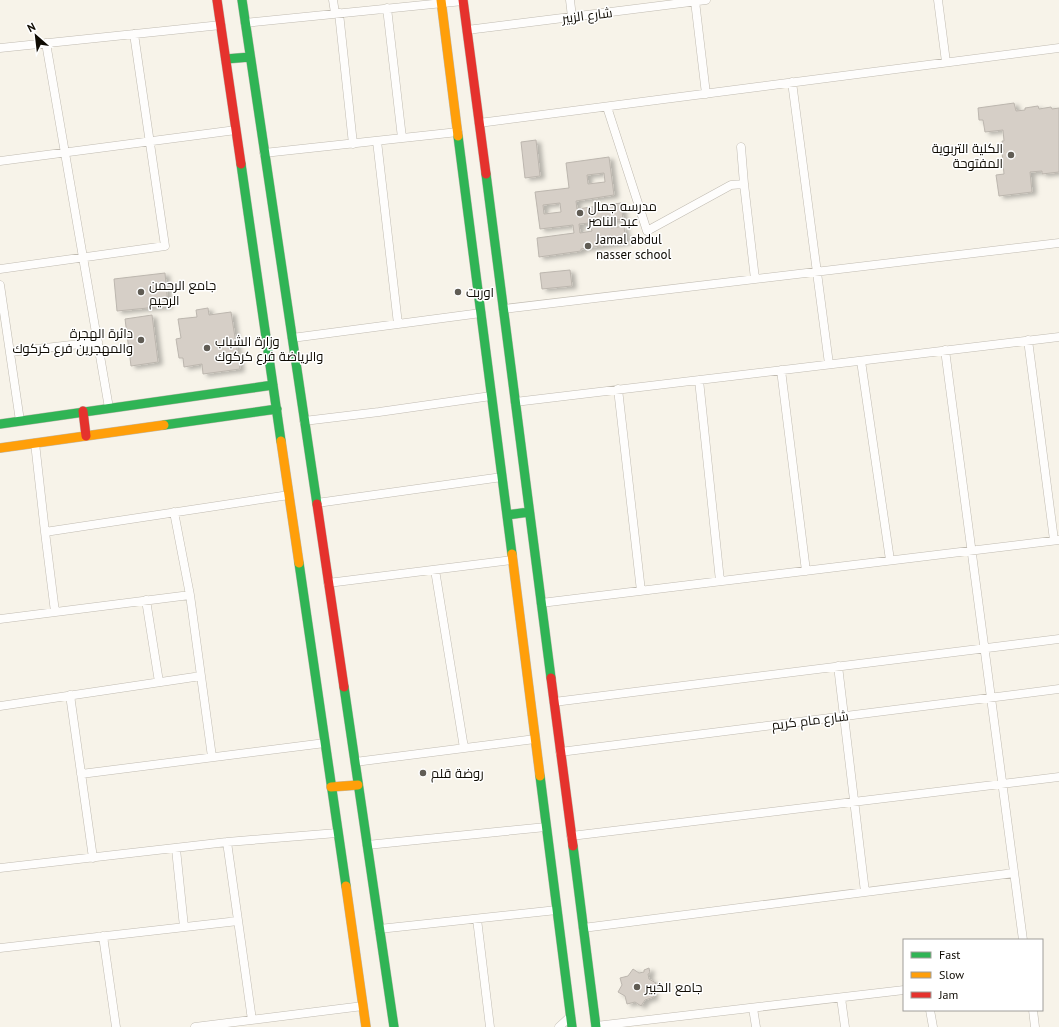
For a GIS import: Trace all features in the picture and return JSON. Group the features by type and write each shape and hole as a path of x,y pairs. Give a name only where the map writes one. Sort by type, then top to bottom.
{"street":[{"path":"217,0 366,1027"},
{"path":"242,0 394,1027"},
{"path":"333,0 337,13 353,144"},
{"path":"245,23 388,8 418,2 463,0 596,1027 903,990"},
{"path":"570,0 572,17"},
{"name":"شارع الزبير","path":"467,30 572,17 657,3 706,0"},
{"path":"938,0 946,62"},
{"path":"695,1 706,94"},
{"path":"441,2 572,1027"},
{"path":"388,8 402,138"},
{"path":"0,48 221,25"},
{"path":"0,268 165,246 134,34"},
{"path":"46,43 109,408"},
{"path":"479,123 1059,48"},
{"path":"226,59 250,57"},
{"path":"792,82 829,364"},
{"path":"607,107 647,231 731,185 744,184"},
{"path":"0,161 236,130"},
{"path":"264,153 458,132"},
{"path":"377,141 398,324"},
{"path":"741,147 756,279"},
{"path":"503,309 1059,243"},
{"path":"0,286 20,421"},
{"path":"292,338 481,313"},
{"path":"515,402 1059,337"},
{"path":"541,603 1057,540 1028,340"},
{"path":"10,352 98,342"},
{"path":"945,350 1023,939"},
{"path":"861,361 890,560"},
{"path":"781,370 806,571"},
{"path":"699,380 720,581"},
{"path":"0,424 273,385"},
{"path":"618,389 641,591"},
{"path":"304,421 491,396"},
{"path":"0,448 277,409"},
{"path":"83,411 86,436"},
{"path":"35,443 55,612"},
{"path":"317,504 502,477"},
{"path":"45,532 289,495"},
{"path":"174,512 190,595 212,757"},
{"path":"507,515 529,512"},
{"path":"328,583 512,560"},
{"path":"435,570 464,748"},
{"path":"0,619 190,595"},
{"path":"146,600 159,682"},
{"path":"554,702 1059,639"},
{"path":"838,666 865,892"},
{"path":"0,706 201,676"},
{"name":"شارع مام كريم","path":"560,752 1059,689"},
{"path":"70,695 93,858"},
{"path":"355,762 535,739"},
{"path":"81,774 325,743"},
{"path":"571,836 1059,777"},
{"path":"331,787 358,785"},
{"path":"367,845 546,827"},
{"path":"0,868 227,842 338,833"},
{"path":"227,842 252,1020"},
{"path":"176,849 184,927"},
{"path":"583,928 1014,873"},
{"path":"379,929 557,910"},
{"path":"477,918 490,1027"},
{"path":"0,948 238,921"},
{"path":"103,936 116,1027"},
{"path":"841,998 845,1027"},
{"path":"195,1027 363,1006"},
{"path":"754,1008 756,1027"},
{"path":"930,1011 933,1027"},
{"path":"1032,1011 1035,1027"},
{"path":"559,1027 571,1016"}],"building":[{"path":"1014,103 1016,111 1038,106 1039,109 1051,107 1052,109 1059,108 1059,172 1042,174 1042,171 1030,172 1032,192 999,196 996,175 1004,174 1002,153 1004,152 1002,141 1004,141 1003,130 985,132 983,120 979,120 978,108"},
{"path":"536,140 540,176 525,178 521,142"},
{"path":"609,157 614,195 576,201 577,209 621,203 623,219 610,221 611,228 624,226 626,242 581,249 581,251 539,257 537,238 574,233 573,225 540,229 535,192 569,188 566,163","holes":["604,173 605,182 588,184 587,175","560,203 561,212 544,214 543,205","590,223 592,231 580,233 579,224"]},
{"path":"570,270 572,286 542,289 540,273"},
{"name":"جامع الرحمن الرحيم","path":"165,273 168,306 117,311 114,279"},
{"name":"وزارة الشباب والرياضة فرع كركوك","path":"208,308 209,315 231,312 240,369 203,374 202,364 184,367 183,358 179,358 176,339 181,338 178,319 197,317 196,310"},
{"name":"دائرة الهجرة والمهجرين فرع كركوك","path":"152,315 158,362 131,366 125,319"},
{"name":"جامع الخبير","path":"649,968 649,979 656,983 652,989 654,997 645,1000 641,1006 635,1002 627,1004 625,996 618,992 622,985 620,978 628,976 633,969 639,973 644,972 644,970"}],"traffic: fast":[{"path":"242,0 317,504"},
{"path":"226,59 250,57"},
{"path":"458,136 512,554"},
{"path":"241,164 281,441"},
{"path":"486,174 551,678"},
{"path":"0,424 273,385"},
{"path":"164,425 277,409"},
{"path":"507,515 529,512"},
{"path":"299,563 346,886"},
{"path":"344,687 394,1027"},
{"path":"540,776 572,1027"},
{"path":"573,846 596,1027"}],"traffic: slow":[{"path":"441,0 458,136"},
{"path":"0,448 164,425"},
{"path":"281,441 299,563"},
{"path":"512,554 540,776"},
{"path":"331,787 358,785"},
{"path":"346,886 366,1027"}],"traffic: jam":[{"path":"217,0 241,164"},
{"path":"463,0 486,174"},
{"path":"83,411 86,436"},
{"path":"317,504 344,687"},
{"path":"551,678 573,846"}],"place":[{"name":"الكلية التربوية المفتوحة","path":"1011,155"},
{"name":"مدرسه جمال عبد الناصر","path":"580,213"},
{"name":"Jamal abdul nasser school","path":"588,246"},
{"name":"جامع الرحمن الرحيم","path":"141,292"},
{"name":"اوربت","path":"458,292"},
{"name":"دائرة الهجرة والمهجرين فرع كركوك","path":"141,340"},
{"name":"وزارة الشباب والرياضة فرع كركوك","path":"207,348"},
{"name":"روضة قلم","path":"423,773"},
{"name":"جامع الخبير","path":"637,987"}]}
